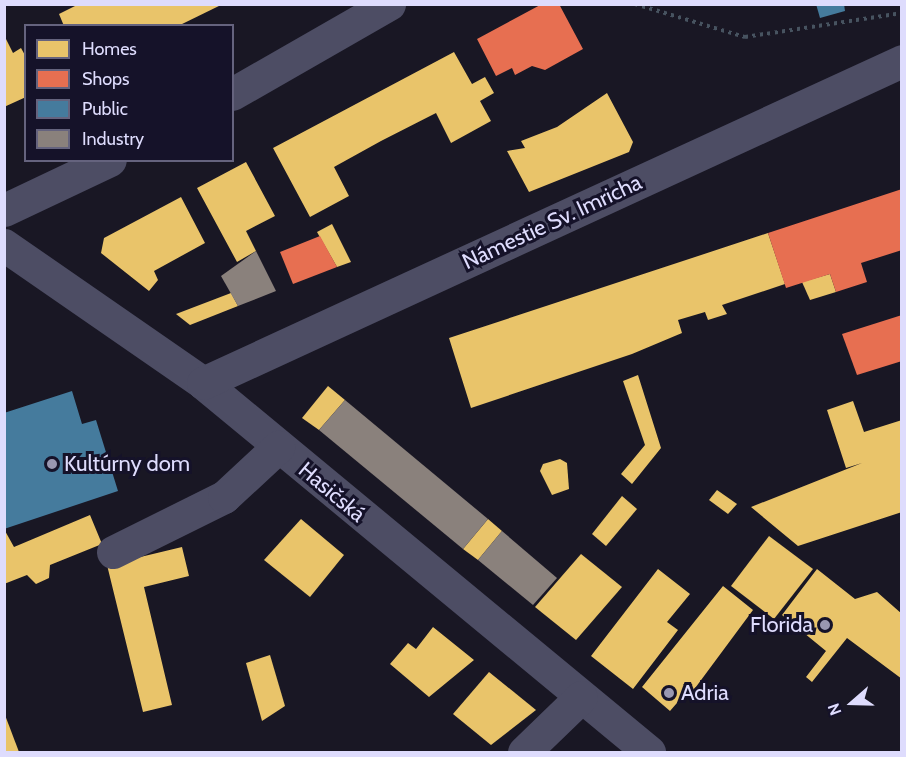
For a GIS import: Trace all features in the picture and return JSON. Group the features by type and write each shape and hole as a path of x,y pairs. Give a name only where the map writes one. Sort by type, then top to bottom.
{"street":[{"path":"234,93 389,4"},
{"name":"Námestie Sv. Imricha","path":"203,383 902,61"},
{"path":"4,210 106,162"},
{"name":"Hasičská","path":"4,244 203,383 649,753"},
{"path":"113,552 224,497 278,447"},
{"path":"524,753 581,697"}],"path":[{"path":"635,4 745,36 902,12"}],"building: Homes":[{"path":"79,4 223,4 182,24 63,24 59,14"},
{"path":"4,35 13,53 21,48 24,53 24,98 4,107"},
{"path":"454,52 472,84 485,77 494,93 480,101 491,121 451,143 436,113 381,141 334,167 349,196 310,217 273,148"},
{"path":"607,93 633,142 629,152 529,192 507,151 525,148 521,141 557,127"},
{"path":"246,162 275,216 246,231 256,251 237,262 197,188"},
{"path":"181,197 205,243 154,271 158,280 149,291 101,253 104,238"},
{"path":"332,224 351,262 337,267 317,232"},
{"path":"768,233 785,284 722,305 727,314 708,320 705,312 678,320 682,333 632,354 471,408 449,338"},
{"path":"830,274 836,292 810,300 802,282"},
{"path":"231,293 238,306 190,325 176,314"},
{"path":"638,375 661,448 632,484 621,474 645,445 623,381"},
{"path":"328,386 345,400 319,430 302,418"},
{"path":"853,401 864,432 902,420 902,512 798,546 751,507 862,463 846,468 827,410"},
{"path":"560,459 567,463 569,489 552,495 540,471 543,464"},
{"path":"717,490 737,504 728,514 709,500"},
{"path":"622,496 637,509 606,546 592,534"},
{"path":"90,515 102,544 50,565 49,578 36,584 27,575 4,584 4,529 14,547"},
{"path":"301,519 344,555 310,597 264,560"},
{"path":"488,519 502,531 478,560 463,549"},
{"path":"769,536 813,569 774,619 731,586"},
{"path":"182,547 189,576 144,587 172,705 143,712 107,565"},
{"path":"581,554 622,587 576,640 535,607"},
{"path":"658,569 690,594 667,622 678,630 633,689 591,656"},
{"path":"817,569 855,599 877,592 902,614 902,679 847,638 812,682 806,677 826,651 782,615"},
{"path":"723,586 753,610 687,699 683,696 670,711 642,687"},
{"path":"433,627 474,660 429,697 390,664 408,643 416,649"},
{"path":"270,655 285,706 262,721 246,663"},
{"path":"489,672 536,710 491,745 453,714"},
{"path":"5,715 19,752 4,752"}],"building: Shops":[{"path":"542,4 559,4 583,49 545,70 532,66 515,75 512,68 496,76 477,39"},
{"path":"902,189 902,250 861,263 867,282 836,292 830,274 786,288 768,233"},
{"path":"320,236 337,267 293,284 280,252"},
{"path":"902,315 902,361 857,375 842,334"}],"building: Public":[{"path":"816,4 844,4 845,11 820,18"},
{"path":"72,391 82,424 96,420 118,491 4,529 4,413"}],"building: Industry":[{"path":"256,251 276,291 238,306 221,276"},
{"path":"345,400 488,519 463,549 319,430"},
{"path":"502,531 557,578 533,605 478,560"}],"place":[{"name":"Kultúrny dom","path":"52,464"},
{"name":"Florida","path":"825,625"},
{"name":"Adria","path":"669,693"}]}
